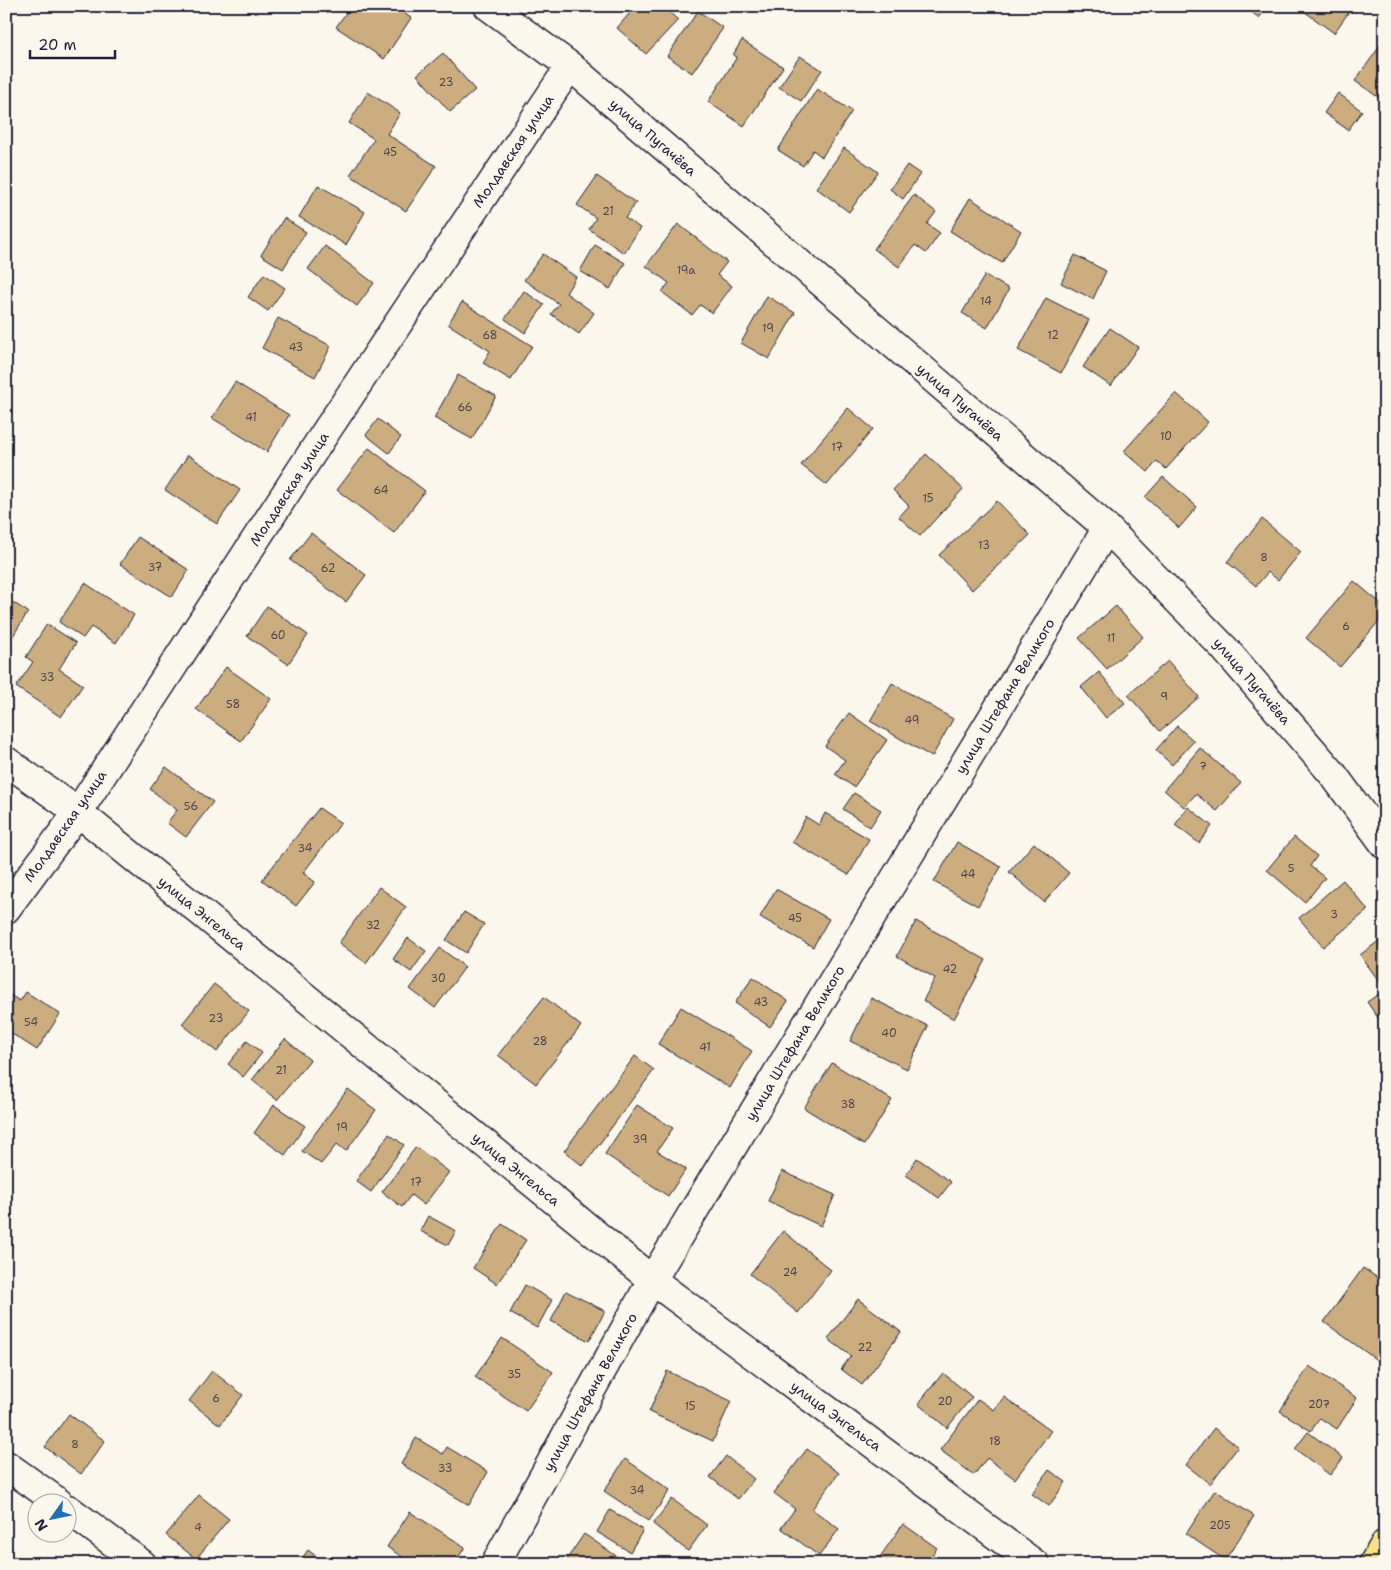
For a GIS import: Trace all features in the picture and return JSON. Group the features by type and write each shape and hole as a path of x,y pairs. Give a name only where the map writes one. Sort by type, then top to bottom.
{"highway":[{"path":"1373,1564 1385,1544"}],"street":[{"name":"улица Пугачёва","path":"488,6 570,66 1106,528 1224,648 1332,773 1385,845"},
{"name":"Молдавская улица","path":"6,909 78,812 325,433 570,66"},
{"name":"улица Штефана Великого","path":"494,1564 652,1280 1106,528"},
{"name":"улица Энгельса","path":"6,761 78,812 652,1280 1035,1564"},
{"path":"6,1465 44,1492"},
{"path":"78,1517 142,1564"}],"building":[{"path":"351,6 393,6 411,18 384,59 336,27"},
{"path":"636,6 662,6 678,20 646,54 617,28"},
{"path":"1244,6 1268,6 1259,18"},
{"path":"1297,6 1353,6 1334,33"},
{"path":"698,11 723,28 692,73 667,56"},
{"path":"1385,39 1385,102 1355,81"},
{"path":"742,40 783,67 744,126 708,102 737,57 733,55"},
{"path":"443,53 475,90 450,112 417,75"},
{"path":"800,56 822,70 801,101 779,87"},
{"path":"817,89 852,111 822,157 813,150 803,166 778,150"},
{"path":"368,92 400,113 387,134 436,166 406,211 350,175 374,139 349,123"},
{"path":"1338,93 1362,111 1348,130 1324,113"},
{"path":"844,148 878,172 849,212 816,188"},
{"path":"907,165 920,174 903,199 890,189"},
{"path":"597,176 636,203 625,218 640,228 624,253 589,229 596,218 577,205"},
{"path":"318,185 365,212 346,245 299,217"},
{"path":"914,195 936,212 927,224 940,233 926,253 915,245 899,267 874,249"},
{"path":"970,198 1021,231 1002,263 950,231"},
{"path":"284,218 306,232 283,269 261,255"},
{"path":"678,224 727,262 717,275 732,286 712,313 700,305 692,315 662,292 669,283 646,266"},
{"path":"595,245 625,263 610,289 580,271"},
{"path":"325,246 374,283 357,306 308,269"},
{"path":"543,254 576,277 566,293 594,313 579,334 551,314 559,304 524,280"},
{"path":"1075,255 1106,271 1093,299 1061,283"},
{"path":"264,274 285,288 268,311 248,297"},
{"path":"985,275 1009,289 987,328 962,313"},
{"path":"524,291 544,305 525,333 505,319"},
{"path":"767,296 795,313 769,359 741,343"},
{"path":"1046,298 1089,320 1061,373 1018,350"},
{"path":"462,302 532,346 511,380 483,363 490,351 448,324"},
{"path":"278,318 331,346 315,377 262,348"},
{"path":"1110,328 1138,347 1111,386 1083,367"},
{"path":"458,375 496,396 472,439 434,418"},
{"path":"235,382 289,415 267,452 212,418"},
{"path":"1176,393 1208,422 1166,469 1157,461 1148,472 1124,451"},
{"path":"848,408 873,429 827,485 801,465"},
{"path":"378,419 401,437 389,453 366,435"},
{"path":"369,448 425,491 394,533 337,490"},
{"path":"926,454 963,489 920,536 899,517 909,506 893,490"},
{"path":"188,455 240,490 217,524 165,490"},
{"path":"1163,477 1197,507 1179,528 1145,497"},
{"path":"997,501 1030,535 972,590 939,555"},
{"path":"1262,519 1301,552 1278,580 1268,572 1256,586 1227,562"},
{"path":"311,533 366,575 346,602 290,560"},
{"path":"138,537 189,570 172,597 120,564"},
{"path":"1354,581 1385,607 1385,614 1340,667 1306,638"},
{"path":"85,583 134,615 116,643 91,627 83,638 59,622"},
{"path":"6,598 28,612 6,647"},
{"path":"267,606 308,635 288,664 247,636"},
{"path":"1116,606 1143,637 1107,669 1079,638"},
{"path":"47,624 76,643 59,669 83,685 61,717 16,687 33,662 26,657"},
{"path":"1168,661 1199,697 1160,731 1128,695"},
{"path":"226,667 271,699 241,741 196,709"},
{"path":"1099,672 1125,703 1106,718 1081,687"},
{"path":"892,683 953,719 932,757 870,721"},
{"path":"849,713 887,740 854,787 835,774 845,760 825,746"},
{"path":"1177,726 1194,741 1172,765 1156,750"},
{"path":"1200,748 1241,783 1217,811 1196,794 1184,807 1164,790"},
{"path":"166,767 213,802 186,837 167,823 177,810 150,789"},
{"path":"854,793 881,810 870,827 843,809"},
{"path":"1188,807 1212,826 1199,843 1175,825"},
{"path":"319,808 341,823 303,873 315,882 296,906 262,880"},
{"path":"825,813 869,839 849,875 792,842 806,817 819,825"},
{"path":"1294,837 1317,856 1310,866 1325,878 1305,902 1267,870"},
{"path":"957,842 1001,867 978,906 934,882"},
{"path":"1034,843 1069,873 1044,902 1009,872"},
{"path":"1343,880 1368,910 1323,947 1299,918"},
{"path":"379,887 406,907 366,963 339,943"},
{"path":"776,889 829,919 813,947 760,917"},
{"path":"464,912 484,924 466,953 446,940"},
{"path":"916,921 986,960 954,1019 923,1001 935,978 897,956"},
{"path":"408,938 426,951 411,972 393,959"},
{"path":"1380,940 1385,946 1385,977 1379,981 1360,955"},
{"path":"440,948 465,967 435,1008 410,989"},
{"path":"753,977 788,1001 770,1027 735,1003"},
{"path":"214,984 249,1011 217,1052 182,1024"},
{"path":"1385,990 1385,1028 1367,1002"},
{"path":"26,992 60,1014 37,1050 6,1030 6,993 20,1001"},
{"path":"544,997 581,1026 536,1084 498,1055"},
{"path":"871,998 928,1026 907,1069 850,1041"},
{"path":"681,1007 752,1051 730,1088 658,1044"},
{"path":"285,1039 310,1060 277,1100 252,1080"},
{"path":"247,1041 262,1053 243,1077 228,1064"},
{"path":"635,1056 654,1070 583,1166 564,1151"},
{"path":"832,1063 892,1100 864,1145 804,1108"},
{"path":"348,1089 376,1110 346,1151 337,1144 321,1164 302,1151"},
{"path":"274,1105 305,1126 285,1155 254,1133"},
{"path":"637,1105 673,1128 657,1151 686,1169 668,1196 605,1154"},
{"path":"389,1134 404,1145 371,1192 356,1181"},
{"path":"416,1147 449,1172 424,1205 411,1195 402,1207 382,1192"},
{"path":"917,1158 951,1182 939,1198 906,1175"},
{"path":"782,1171 835,1195 821,1226 768,1201"},
{"path":"428,1216 456,1231 448,1245 420,1231"},
{"path":"502,1224 526,1240 497,1284 473,1268"},
{"path":"783,1231 831,1270 798,1313 750,1274"},
{"path":"1363,1268 1385,1283 1385,1366 1324,1322"},
{"path":"525,1285 552,1300 537,1328 510,1313"},
{"path":"566,1291 605,1311 589,1341 551,1321"},
{"path":"858,1299 901,1332 862,1385 841,1369 851,1356 828,1339"},
{"path":"502,1338 553,1372 526,1411 475,1377"},
{"path":"1309,1366 1357,1398 1337,1429 1320,1418 1311,1431 1280,1411"},
{"path":"212,1371 243,1395 220,1425 189,1401"},
{"path":"667,1371 731,1401 713,1441 649,1412"},
{"path":"943,1373 972,1397 947,1428 918,1404"},
{"path":"1004,1397 1051,1431 1015,1479 987,1458 974,1475 940,1450 978,1399 994,1410"},
{"path":"69,1414 105,1441 81,1474 45,1447"},
{"path":"1214,1428 1238,1447 1210,1484 1186,1465"},
{"path":"1308,1432 1343,1458 1330,1475 1295,1449"},
{"path":"416,1438 443,1454 447,1447 488,1472 469,1505 401,1464"},
{"path":"807,1449 839,1473 812,1509 839,1529 819,1556 781,1528 795,1509 774,1493"},
{"path":"726,1456 754,1479 738,1499 710,1477"},
{"path":"625,1459 670,1490 649,1521 604,1491"},
{"path":"1049,1470 1066,1482 1049,1506 1032,1494"},
{"path":"1215,1490 1254,1516 1225,1560 1186,1534"},
{"path":"199,1495 229,1519 196,1559 166,1535"},
{"path":"672,1499 707,1525 688,1551 653,1524"},
{"path":"610,1510 643,1530 630,1552 597,1532"},
{"path":"410,1512 465,1547 454,1564 413,1564 387,1547"},
{"path":"903,1524 937,1548 926,1564 875,1564"},
{"path":"584,1534 628,1564 574,1564 567,1559"},
{"path":"308,1550 326,1564 298,1564"}]}
